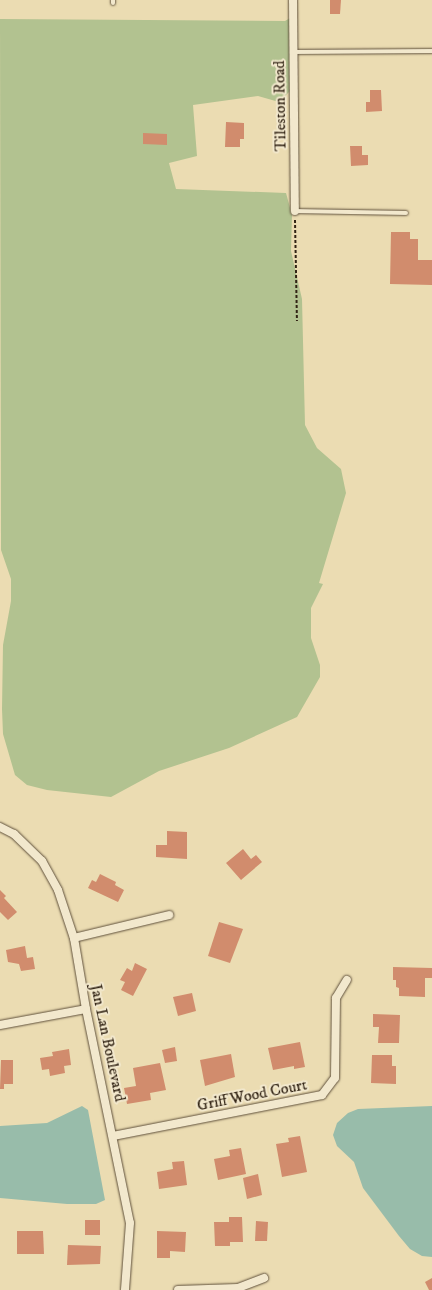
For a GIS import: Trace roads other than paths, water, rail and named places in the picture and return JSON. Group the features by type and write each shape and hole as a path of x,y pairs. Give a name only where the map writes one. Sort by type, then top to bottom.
{"street":[{"name":"Tileston Road","path":"293,0 295,211"},
{"name":"Jan Lan Boulevard","path":"0,827 14,834 42,861 58,890 74,938 86,1009 130,1223 125,1290"},
{"path":"74,938 170,916"},
{"name":"Griff Wood Court","path":"113,1136 322,1096 335,1078 336,998 347,980"},
{"path":"0,1025 86,1009"},
{"path":"178,1290 238,1288 264,1278"}],"lane":[{"path":"293,52 432,51"},
{"path":"295,211 406,212"}]}
